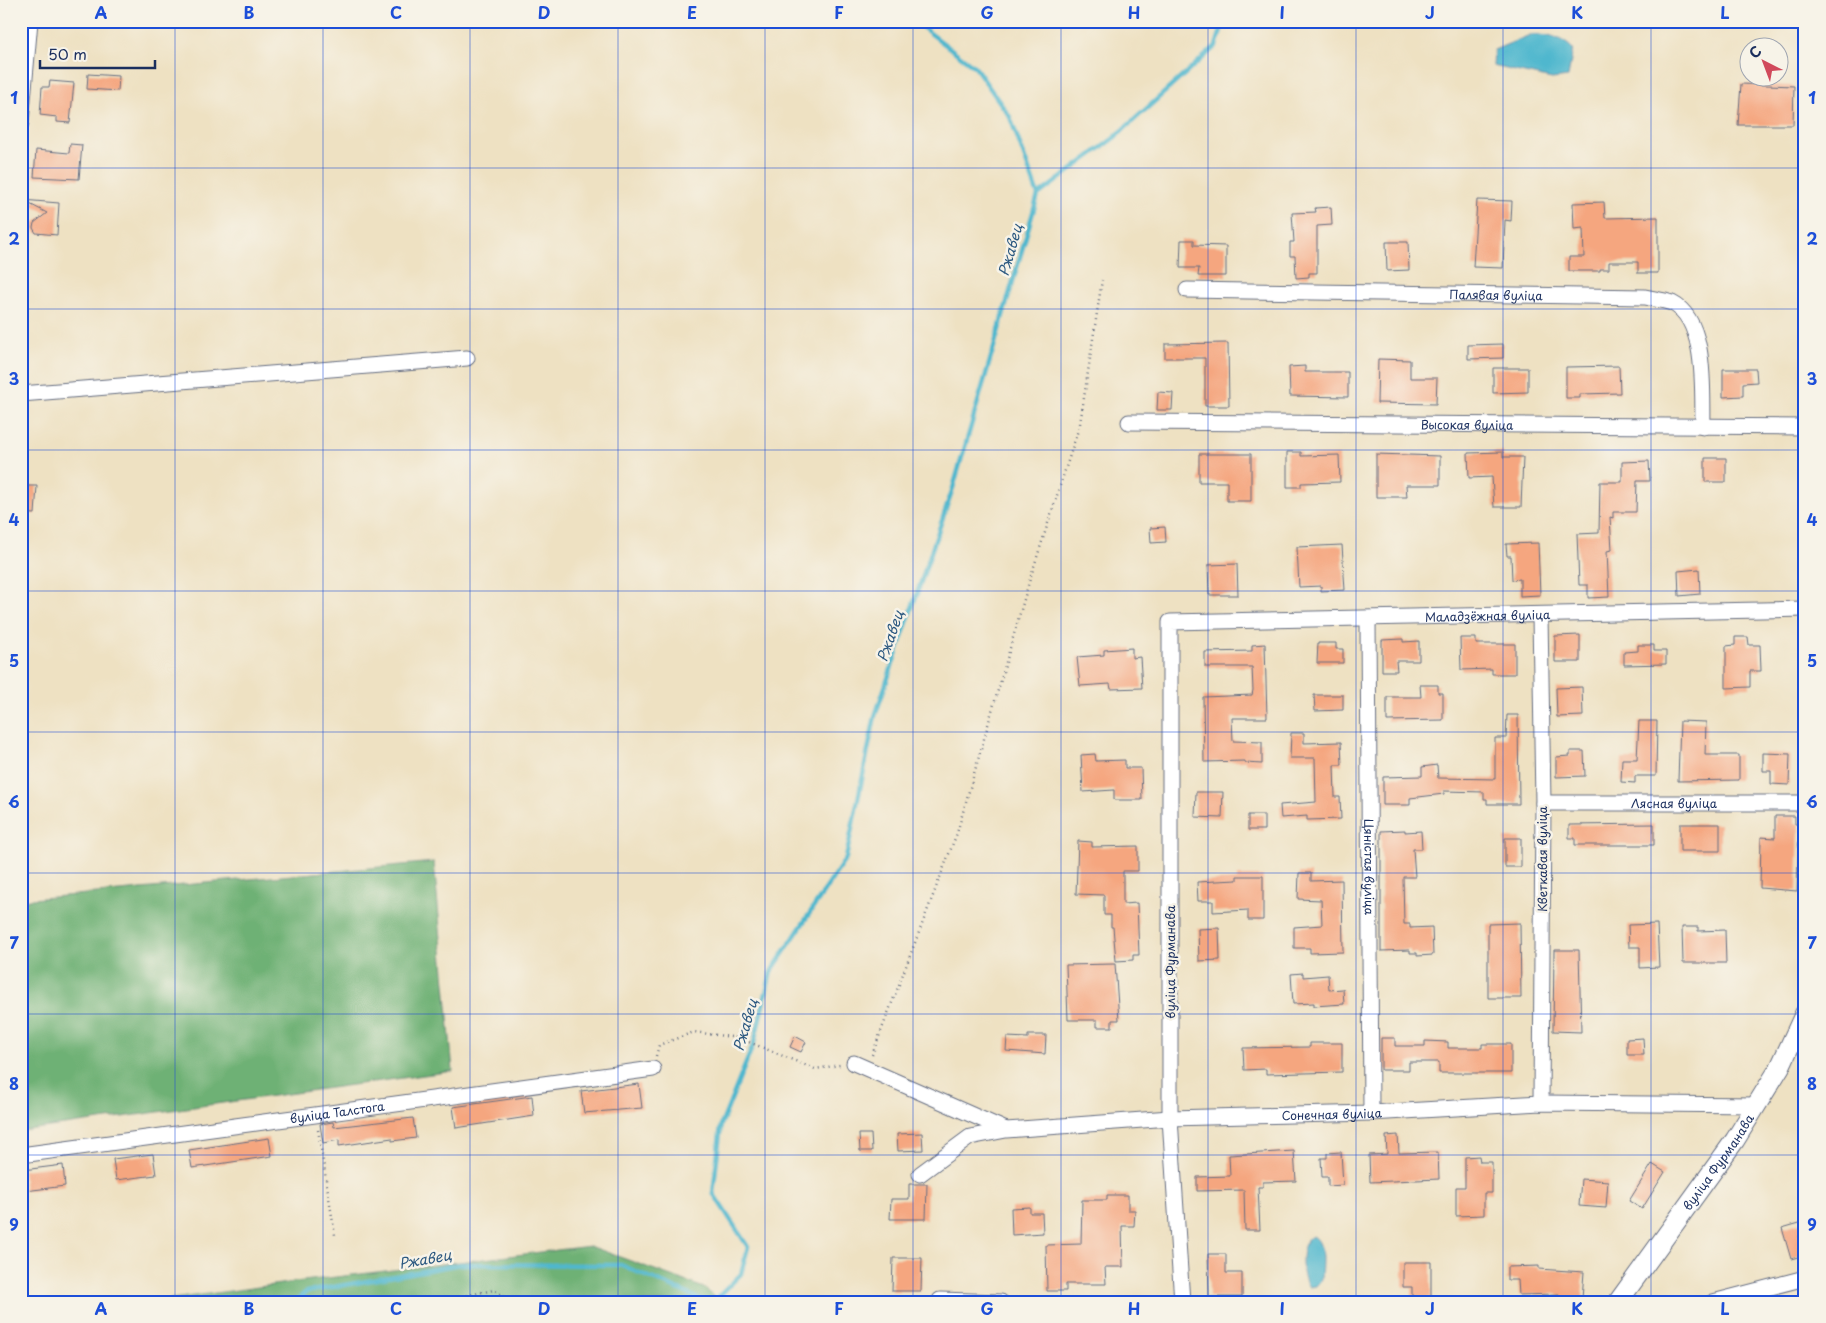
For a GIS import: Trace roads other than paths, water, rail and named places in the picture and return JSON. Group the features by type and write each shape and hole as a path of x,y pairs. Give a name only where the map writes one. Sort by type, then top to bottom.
{"main road":[{"name":"вуліца Фурманава","path":"1618,1302 1735,1140 1780,1067 1805,1013"}],"street":[{"path":"21,123 30,21"},
{"name":"Палявая вуліца","path":"1186,290 1645,297 1672,304 1690,318 1700,351 1703,427"},
{"path":"21,394 467,358"},
{"name":"Высокая вуліца","path":"1129,422 1805,427"},
{"name":"Маладзёжная вуліца","path":"1170,622 1368,620 1805,609"},
{"name":"Кветкавая вуліца","path":"1540,615 1543,803 1541,1103"},
{"name":"Цяністая вуліца","path":"1368,620 1371,1113"},
{"name":"вуліца Фурманава","path":"1170,622 1170,1118 1182,1302"},
{"name":"Лясная вуліца","path":"1543,803 1805,803"},
{"path":"860,1066 1006,1130"},
{"name":"вуліца Талстога","path":"21,1155 653,1069"},
{"name":"Сонечная вуліца","path":"920,1174 970,1137 1006,1130 1170,1118 1371,1113 1541,1103 1757,1105"},
{"path":"1713,1302 1805,1278"},
{"path":"940,1300 1001,1302"}],"water":[{"path":"1530,35 1553,37 1563,41 1573,49 1568,77 1552,79 1493,66 1494,50"},
{"path":"1313,1236 1320,1244 1321,1280 1316,1286 1309,1287 1302,1267 1302,1259 1305,1245 1308,1239"}],"waterway":[{"path":"914,21 975,67 1010,117 1038,195"},
{"name":"Ржавец","path":"713,1302 741,1274 748,1247 713,1193 721,1125 754,1043 771,972 846,858 875,716 953,488 1038,195 1114,138 1216,46 1224,21"},
{"name":"Ржавец","path":"295,1302 306,1292 461,1264 621,1265 707,1302"}]}
